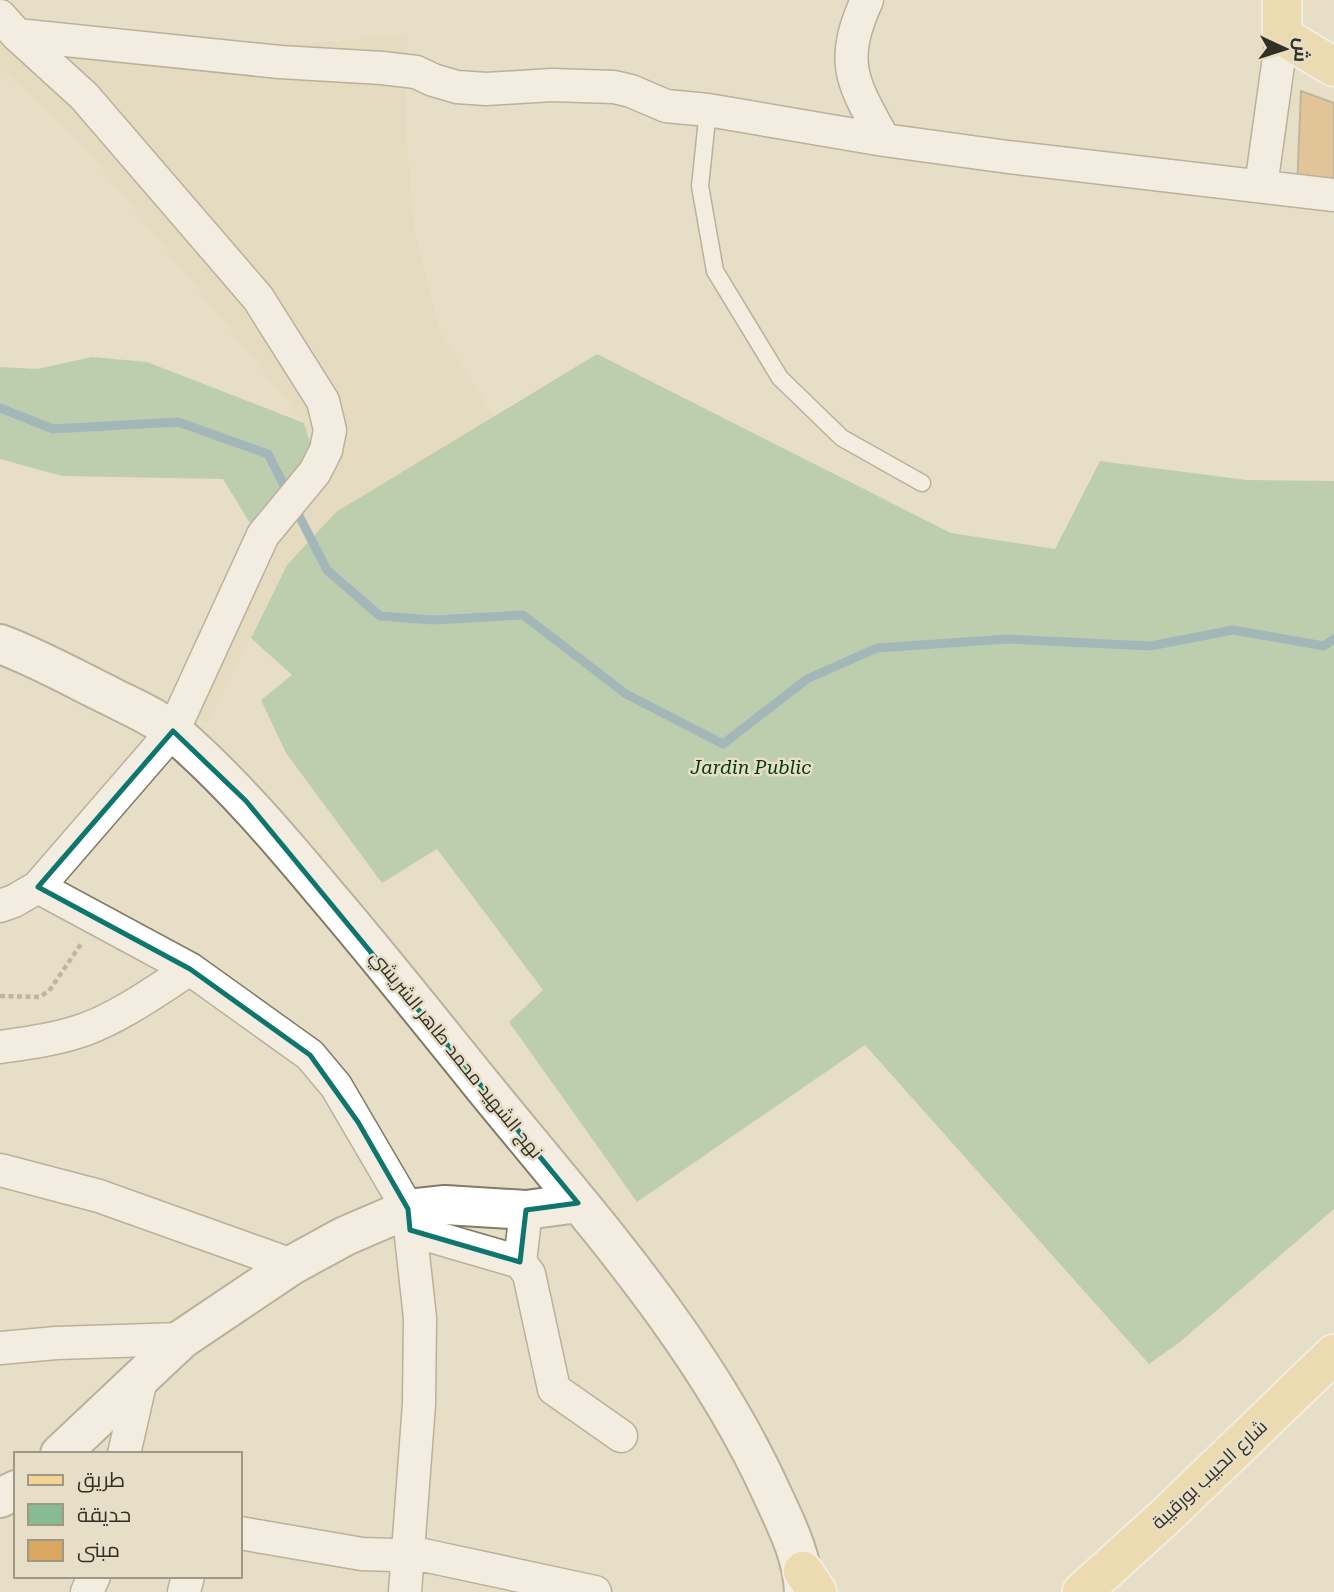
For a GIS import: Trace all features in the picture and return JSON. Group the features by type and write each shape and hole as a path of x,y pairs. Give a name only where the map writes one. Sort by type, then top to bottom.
{"main road":[{"path":"1282,18 1334,67"},
{"name":"شارع الحبيب بورقيبة","path":"1082,1592 1166,1516 1334,1354"},
{"name":"شارع الحبيب بورقيبة","path":"1119,1592 1334,1387"}],"street":[{"path":"867,0 859,16 849,56 855,83 884,140"},
{"path":"1261,186 1282,18"},
{"path":"9,26 280,62 416,72 457,87 614,87 666,106 708,110 884,140 1008,158 1334,195"},
{"path":"0,905 14,901 38,887 173,731 263,535 315,472 326,450 330,430 323,401 258,298 84,96 9,26"},
{"name":"نهج الشهيد محمد طاهر الشريشي","path":"0,644 28,654 173,731 246,801 302,866 631,1267 721,1395 757,1460 783,1518 808,1585"},
{"path":"38,887 190,969 310,1055 341,1094 409,1220 420,1318 419,1404 405,1592"},
{"path":"0,1047 85,1029 114,1016 190,969"},
{"path":"0,1170 99,1196 292,1265"},
{"path":"62,1452 182,1339 292,1265 345,1236 409,1220 445,1205 526,1210 578,1203"},
{"path":"520,1262 526,1210"},
{"path":"409,1220 498,1257 520,1262 529,1274 554,1389 621,1436"},
{"path":"0,1348 57,1343 182,1339"},
{"path":"124,1452 142,1375"},
{"path":"242,1533 362,1554 395,1555 409,1552 595,1592"}],"lane":[{"path":"708,110 700,186 715,271 780,379 842,438 922,483"}],"path":[{"path":"0,996 39,997 50,991 97,919"}],"highlighted area":[{"path":"173,731 246,801 578,1203 526,1210 520,1262 410,1230 408,1209 358,1122 310,1055 190,969 38,887"}],"shaded area":[{"path":"0,0 37,33 215,52 408,35 405,118 414,228 440,331 495,417 336,512 287,565 208,723 171,707 304,423 80,141 0,68"}],"green space":[{"name":"Jardin Public","path":"597,354 951,533 1055,549 1100,461 1246,480 1334,481 1334,1209 1180,1342 1149,1364 865,1045 637,1202 509,1022 543,990 437,849 382,883 286,753 261,700 292,675 251,638 287,565 336,512"},
{"path":"92,357 147,362 304,423 312,449 253,528 223,479 62,476 0,459 0,367 37,369"}],"building":[{"path":"1301,91 1334,103 1334,193 1297,188"}],"waterway":[{"path":"0,408 53,429 178,422 268,454 289,495"},
{"path":"295,508 327,570 380,616 433,620 523,615 626,694 723,744 807,679 877,648 1008,639 1150,646 1233,630 1324,646 1334,639"}]}
